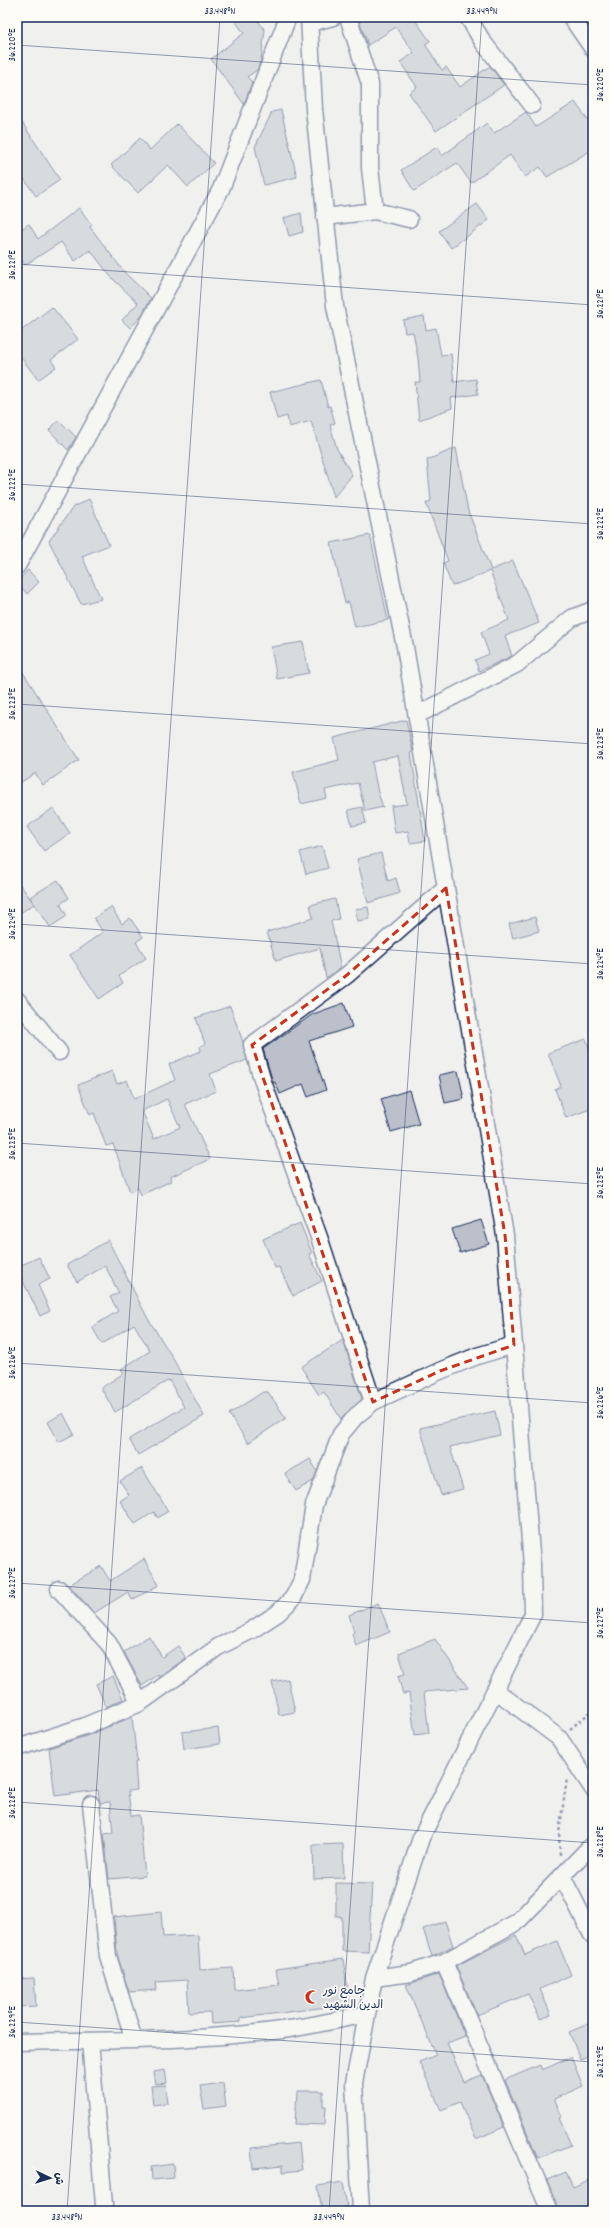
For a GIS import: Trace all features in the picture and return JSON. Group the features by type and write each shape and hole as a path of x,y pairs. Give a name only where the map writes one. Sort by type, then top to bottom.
{"street":[{"path":"17,566 221,189 288,17"},
{"path":"333,17 310,20 314,109 335,306 405,647 505,1235 532,1565 533,1614 421,1838 374,1978 354,2082 361,2211"},
{"path":"348,17 370,84 370,168 375,211"},
{"path":"468,17 483,42 532,104"},
{"path":"571,17 593,49"},
{"path":"325,217 375,211 409,219"},
{"path":"417,715 517,664 572,618 593,610"},
{"path":"373,1402 320,1240 263,1082 252,1045 347,974 446,888"},
{"path":"17,1000 59,1052"},
{"path":"17,1748 85,1726 140,1703 218,1647 252,1630 278,1613 293,1598 302,1580 314,1506 342,1434 356,1416 373,1402 448,1368 514,1345"},
{"path":"59,1589 109,1644 140,1703"},
{"path":"495,1690 559,1738 593,1788"},
{"path":"91,1804 108,1956 134,2040"},
{"path":"374,1978 411,1973 444,1962 518,1922 593,1844"},
{"path":"562,1876 593,1937"},
{"path":"444,1962 550,2211"},
{"path":"17,2042 175,2039 252,2033 290,2029 367,2014"},
{"path":"90,2041 104,2205"}],"path":[{"path":"559,1738 593,1710"},
{"path":"562,1876 559,1833 570,1754"}],"highlighted area":[{"path":"446,888 505,1235 514,1345 440,1371 373,1402 252,1045 347,975"}],"building":[{"path":"232,17 255,17 265,30 261,60 257,70 247,77 252,82 244,104 211,59 244,33"},
{"path":"358,17 413,17 430,41 425,44 442,70 446,67 460,87 490,66 504,85 436,131 409,93 417,87 400,62 414,53 396,27 368,45"},
{"path":"575,102 589,122 593,120 593,149 547,177 540,167 525,177 510,155 471,183 457,163 414,191 401,170 437,147 442,156 487,123 494,133 526,112 536,127"},
{"path":"281,110 297,177 264,185 255,147 272,112"},
{"path":"17,115 60,180 36,196 17,169"},
{"path":"177,124 214,163 188,187 168,165 138,193 111,165 140,138 150,150"},
{"path":"477,204 489,220 451,248 439,231"},
{"path":"79,208 92,225 90,227 125,273 151,298 140,318 130,328 122,320 138,303 112,278 90,250 75,261 61,242 25,265 17,252 17,232 29,224 38,239"},
{"path":"301,213 303,232 289,236 284,218"},
{"path":"52,307 78,339 51,360 56,367 38,380 17,352 17,334"},
{"path":"424,316 426,330 436,328 441,355 451,354 454,382 476,379 478,394 451,398 452,408 419,420 415,382 420,382 418,358 413,332 405,333 403,320"},
{"path":"321,380 328,407 330,406 335,423 330,425 337,449 352,475 334,497 311,421 289,427 287,416 277,419 270,392"},
{"path":"59,420 76,437 68,450 49,430"},
{"path":"456,448 468,511 491,570 513,561 539,623 505,636 512,656 479,671 475,660 489,654 481,632 509,620 490,571 452,586 443,563 448,561 426,503 431,501 427,460"},
{"path":"89,499 109,545 82,556 101,599 81,604 49,541 73,507"},
{"path":"370,535 388,620 355,627 349,602 345,603 331,543"},
{"path":"28,570 39,582 27,594 17,582"},
{"path":"303,642 309,673 277,679 271,647"},
{"path":"17,663 79,760 43,785 35,773 17,785"},
{"path":"406,720 413,752 411,753 425,841 410,843 408,831 395,833 391,806 407,804 398,756 372,762 378,793 383,807 365,811 358,783 325,790 327,798 301,804 293,772 339,760 334,738"},
{"path":"362,807 366,823 352,826 348,810"},
{"path":"53,808 70,833 44,851 27,827"},
{"path":"322,846 328,868 306,874 300,852"},
{"path":"381,853 388,881 396,878 400,893 368,903 357,859"},
{"path":"17,880 34,904 17,915"},
{"path":"58,880 69,898 60,904 67,916 50,927 30,897"},
{"path":"335,899 339,919 331,921 341,968 326,978 320,948 276,961 267,932 313,918 310,905"},
{"path":"111,907 122,924 130,918 143,937 136,942 146,958 119,976 123,983 99,999 70,955 103,932 94,918"},
{"path":"368,907 370,919 358,921 355,909"},
{"path":"535,917 539,931 513,938 509,924"},
{"path":"344,1003 352,1027 309,1041 326,1090 308,1097 303,1084 280,1094 275,1082 273,1083 263,1049 313,1014"},
{"path":"230,1006 243,1042 247,1060 210,1074 216,1091 185,1104 210,1159 170,1177 171,1181 141,1195 138,1188 130,1192 113,1144 106,1146 94,1113 90,1115 78,1085 112,1071 117,1084 127,1080 134,1099 175,1080 169,1064 201,1051 200,1046 205,1044 196,1018","holes":["167,1099 180,1127 154,1139 142,1111"]},
{"path":"586,1039 593,1059 593,1108 566,1118 555,1089 561,1086 548,1053"},
{"path":"458,1071 464,1099 445,1103 439,1075"},
{"path":"409,1090 419,1124 391,1132 381,1099"},
{"path":"481,1220 489,1244 460,1253 452,1229"},
{"path":"300,1223 312,1253 309,1254 322,1281 293,1296 279,1267 275,1268 263,1239"},
{"path":"108,1240 147,1317 171,1355 204,1416 138,1455 129,1439 184,1407 169,1380 115,1412 101,1388 124,1373 121,1369 150,1351 134,1324 102,1344 92,1327 118,1311 110,1297 119,1293 105,1266 77,1282 67,1265"},
{"path":"39,1257 50,1279 38,1285 50,1311 40,1316 17,1269 17,1267"},
{"path":"343,1340 362,1399 341,1419 324,1392 319,1395 301,1367"},
{"path":"263,1392 268,1392 286,1418 248,1443 229,1414"},
{"path":"495,1411 500,1435 450,1447 463,1489 441,1495 420,1428"},
{"path":"63,1413 74,1434 59,1442 48,1422"},
{"path":"310,1459 317,1471 313,1481 296,1491 285,1474"},
{"path":"142,1468 168,1511 158,1518 154,1512 135,1524 120,1501 129,1495 120,1481"},
{"path":"144,1559 159,1585 132,1600 128,1592 94,1613 69,1585 101,1566 110,1581"},
{"path":"378,1603 390,1632 356,1646 352,1634 354,1632 349,1615"},
{"path":"149,1636 162,1657 178,1646 186,1658 159,1677 158,1675 142,1686 124,1652"},
{"path":"435,1639 468,1688 424,1692 429,1733 415,1735 409,1693 403,1694 398,1676 405,1674 399,1653"},
{"path":"113,1676 123,1699 106,1707 96,1684"},
{"path":"288,1679 295,1712 279,1715 272,1682"},
{"path":"132,1717 137,1762 135,1762 137,1790 128,1791 131,1816 139,1815 145,1876 109,1879 104,1834 113,1833 110,1802 100,1803 98,1790 55,1796 49,1748 89,1735"},
{"path":"218,1728 220,1744 184,1749 182,1732"},
{"path":"343,1844 344,1878 314,1879 313,1845"},
{"path":"336,1883 372,1884 368,1952 342,1951 342,1917 336,1917"},
{"path":"161,1912 163,1937 198,1935 200,1970 233,1968 234,1990 279,1985 276,1969 343,1959 350,2004 241,2018 241,2022 211,2024 210,2012 189,2013 187,1980 156,1982 157,1990 129,1992 117,1954 114,1917"},
{"path":"445,1921 453,1946 432,1956 423,1929"},
{"path":"516,1935 525,1955 557,1941 571,1975 540,1989 551,2015 540,2019 528,1994 477,2015 456,1966"},
{"path":"439,1974 465,2036 447,2043 464,2082 482,2075 504,2127 476,2139 460,2102 441,2110 419,2062 436,2055 406,1985"},
{"path":"34,1978 36,2006 17,2007 17,1979"},
{"path":"593,2022 593,2054 580,2059 569,2032"},
{"path":"571,2057 583,2086 554,2099 562,2117 559,2118 571,2145 538,2158 505,2080 540,2065 542,2070"},
{"path":"165,2070 167,2083 155,2084 153,2072"},
{"path":"223,2083 226,2106 204,2109 200,2086"},
{"path":"166,2085 168,2103 153,2105 151,2086"},
{"path":"297,2091 323,2091 323,2106 326,2106 325,2125 295,2124"},
{"path":"299,2143 302,2170 283,2172 283,2165 253,2168 251,2148"},
{"path":"173,2164 174,2178 152,2180 151,2167"},
{"path":"566,2172 573,2187 593,2178 593,2211 559,2211 547,2180"},
{"path":"343,2182 347,2206 343,2207 343,2211 322,2211 318,2186"}],"place":[{"name":"جامع نور الدين الشهيد","path":"312,1997"}]}
